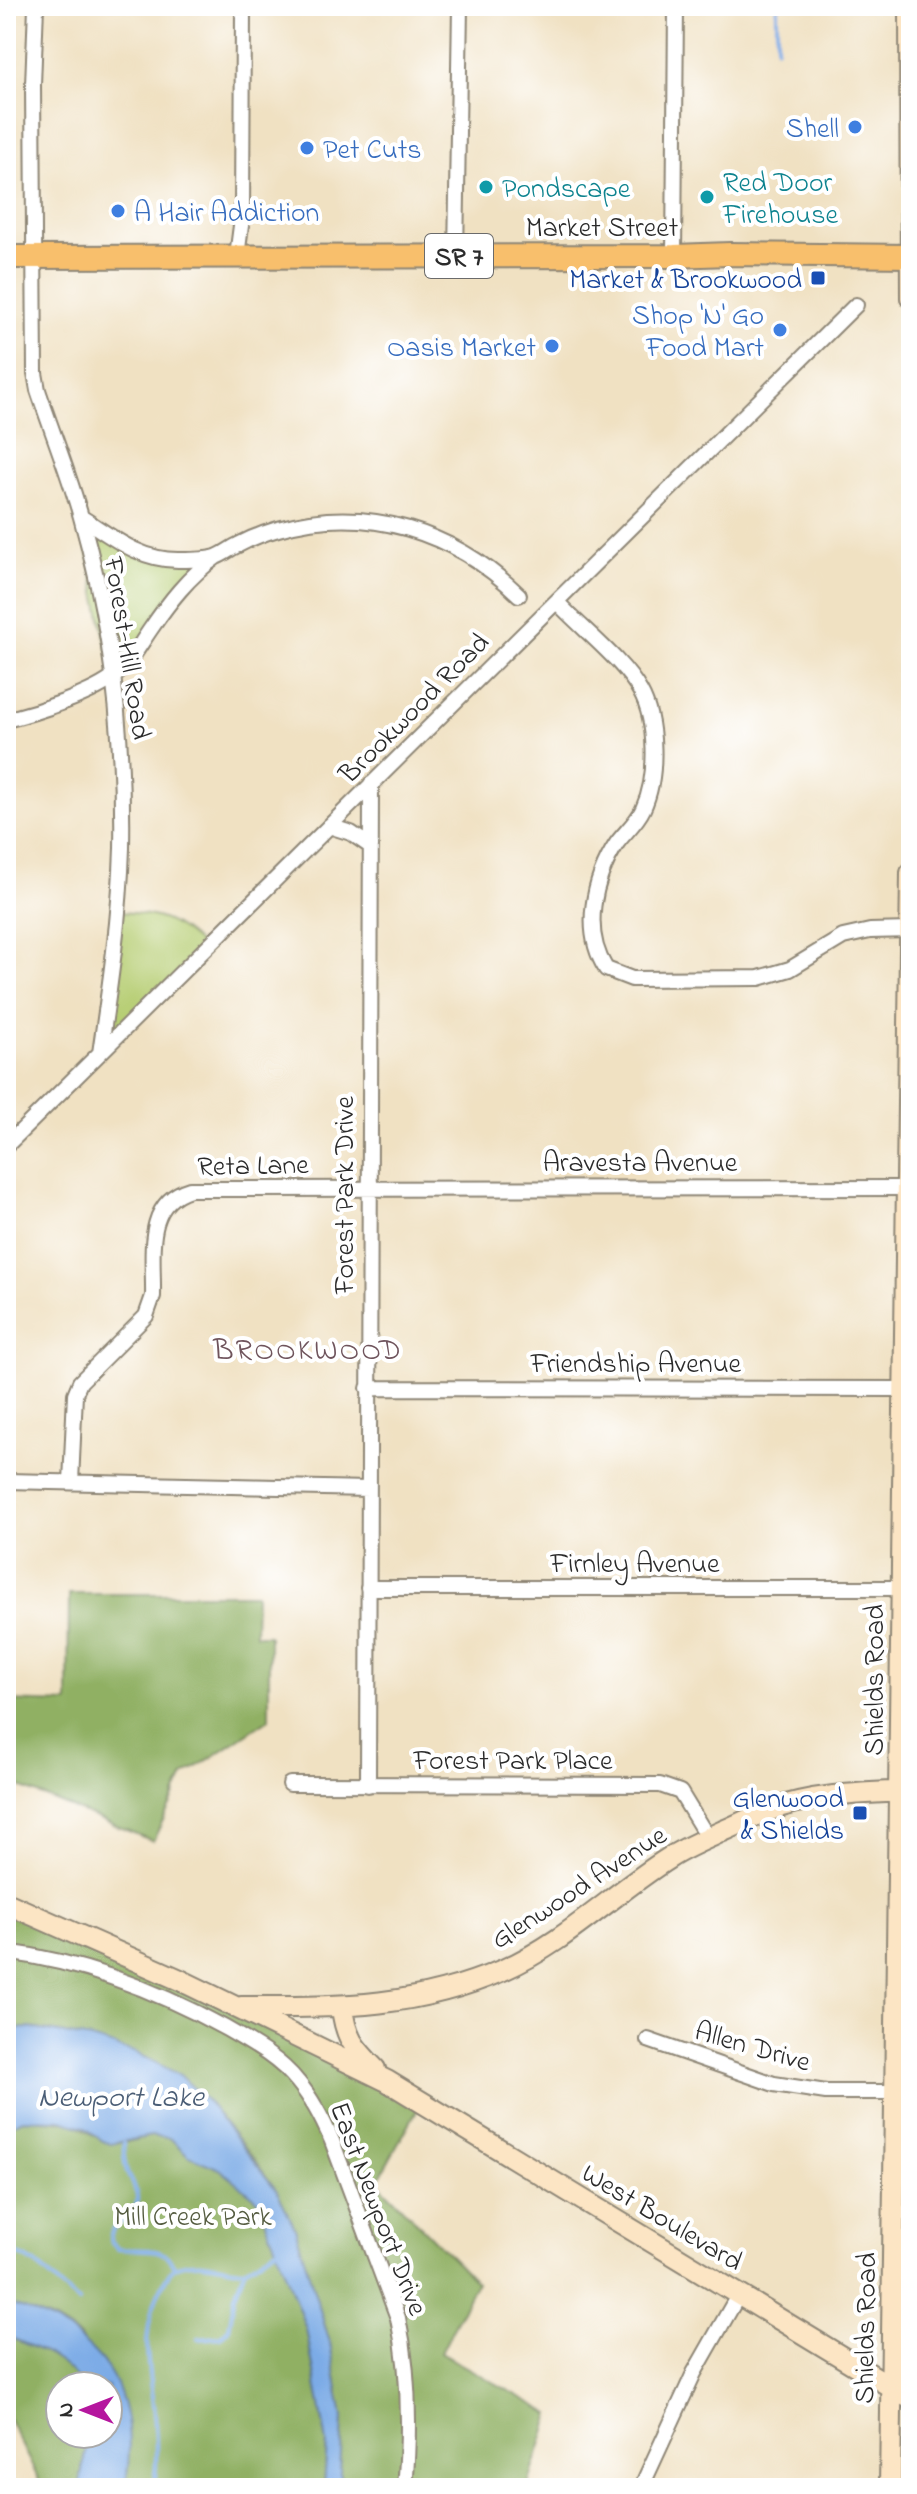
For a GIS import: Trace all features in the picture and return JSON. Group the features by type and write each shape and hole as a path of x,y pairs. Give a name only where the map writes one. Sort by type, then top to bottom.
{"main road":[{"name":"Market Street","path":"6,257 910,256"}],"street":[{"name":"Forest-Hill Road","path":"36,6 33,85 35,373 81,517 113,678 121,774 116,940 100,1053"},
{"path":"237,256 242,218 243,6"},
{"path":"456,256 460,6"},
{"path":"674,256 676,6"},
{"path":"910,6 911,298"},
{"name":"Brookwood Road","path":"6,1146 856,305"},
{"path":"81,517 120,544 147,555 178,560 216,557"},
{"path":"6,720 63,702 113,678 194,573 247,540 279,528 321,520 369,520 410,528 452,544 487,566 519,595"},
{"path":"557,602 637,685 648,708 652,726 651,776 646,799 639,815 608,858 596,893 593,933 595,948 606,969 632,979 759,978 790,969 828,943 855,933 910,930"},
{"name":"Forest Park Drive","path":"368,1785 371,784"},
{"path":"329,826 351,833 370,846"},
{"name":"Shields Road","path":"890,2488 891,2388 903,2213 894,2092 904,2007 906,1791 902,1588 911,873"},
{"name":"Aravesta Avenue","path":"369,1188 909,1188"},
{"name":"Reta Lane","path":"71,1482 75,1394 80,1382 146,1316 151,1306 154,1231 162,1206 179,1192 190,1189 369,1188"},
{"name":"Friendship Avenue","path":"368,1388 904,1389"},
{"path":"6,1481 368,1489"},
{"name":"Firnley Avenue","path":"368,1588 902,1588"},
{"name":"Forest Park Place","path":"290,1784 660,1785 680,1792 708,1838"},
{"name":"Glenwood Avenue","path":"6,1903 237,2007 342,2007 426,1996 506,1969 573,1929 668,1858 769,1811 852,1793 906,1791"},
{"name":"East Newport Drive","path":"6,1952 64,1961 139,1987 247,2041 268,2054 298,2082 322,2118 332,2141 398,2318 404,2345 408,2394 405,2488"},
{"name":"West Boulevard","path":"237,2007 387,2081 911,2399"},
{"name":"West Boulevard","path":"342,2007 344,2029 355,2048 387,2081"},
{"name":"Allen Drive","path":"648,2040 774,2084 826,2092 894,2092"},
{"path":"641,2488 694,2373 739,2294"}],"green space":[{"path":"81,517 132,550 216,557 113,678"},
{"path":"118,912 166,920 185,931 205,949 100,1053"},
{"path":"69,1594 256,1594 255,1635 269,1635 269,1719 184,1776 153,1841 6,1781 6,1701 68,1703"},
{"path":"6,1903 422,2101 377,2182 476,2282 441,2353 551,2414 527,2488 339,2488 343,2418 330,2343 295,2228 277,2191 206,2100 137,2053 61,2033 31,2028 6,2029"},
{"name":"Mill Creek Park","path":"23,2119 73,2122 103,2141 123,2143 151,2136 170,2138 189,2156 220,2169 258,2200 306,2328 327,2443 324,2488 125,2488 122,2450 124,2370 105,2370 80,2337 55,2321 6,2303 6,2127"},
{"path":"6,2336 38,2349 68,2370 44,2370 44,2450 85,2450 79,2488 43,2488 6,2414"},
{"path":"911,2422 911,2488 899,2488 901,2432"}],"water":[{"name":"Newport Lake","path":"31,2028 91,2039 137,2053 180,2075 206,2100 277,2191 295,2228 330,2343 343,2418 339,2488 324,2488 327,2443 306,2328 258,2200 220,2169 189,2156 170,2138 151,2136 111,2144 84,2127 61,2120 23,2119 6,2127 6,2029"},
{"path":"6,2303 67,2330 90,2347 109,2370 68,2370 38,2349 6,2336"},
{"path":"124,2409 129,2452 125,2488 79,2488 85,2450 124,2450"}],"waterway":[{"path":"777,6 777,48"},
{"path":"123,2143 126,2167 137,2201 133,2210 114,2229 110,2240 118,2249 158,2251 175,2266"},
{"path":"152,2488 156,2445 147,2344 154,2305 166,2278 173,2269 187,2264 245,2269 278,2248"},
{"path":"6,2252 37,2265 79,2302"},
{"path":"198,2339 220,2337 229,2328 235,2295 245,2269"}],"place":[{"name":"Shell","path":"855,127"},
{"name":"Pet Cuts","path":"307,148"},
{"name":"Pondscape","path":"486,187"},
{"name":"Red Door Firehouse","path":"707,197"},
{"name":"A Hair Addiction","path":"118,211"},
{"name":"Market & Brookwood","path":"818,278"},
{"name":"Shop 'N' Go Food Mart","path":"780,330"},
{"name":"Oasis Market","path":"552,346"},
{"name":"Glenwood & Shields","path":"860,1813"}],"district":[{"name":"BROOKWOOD","path":"308,1349"}]}
